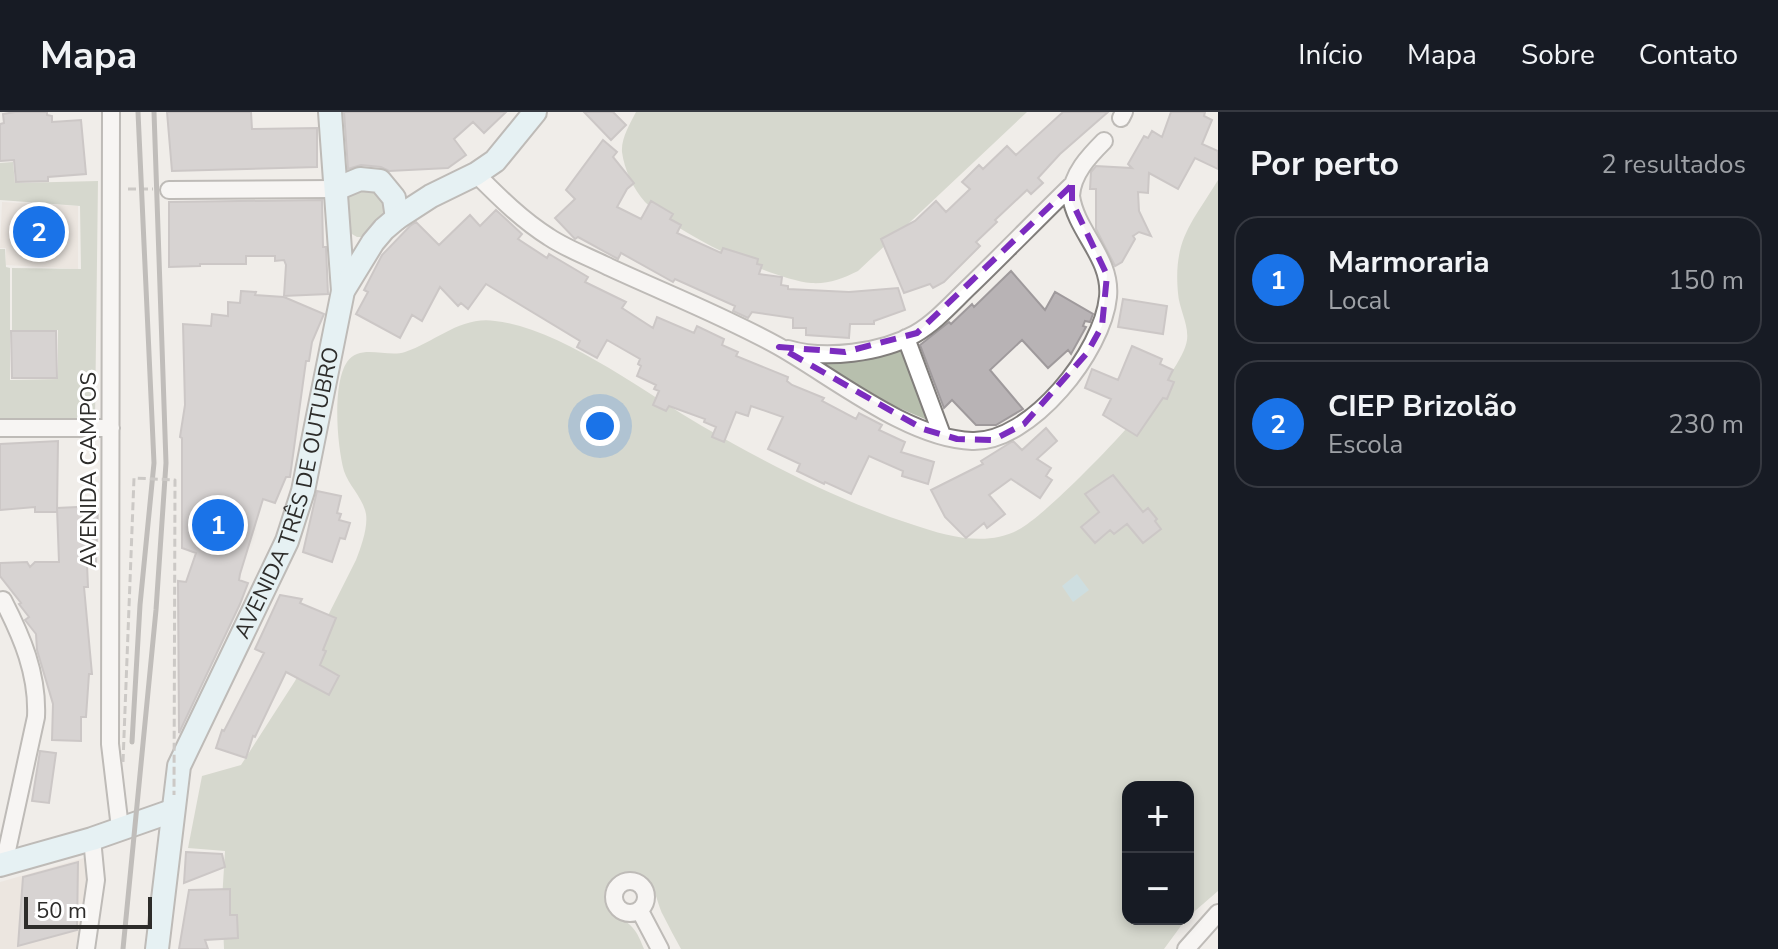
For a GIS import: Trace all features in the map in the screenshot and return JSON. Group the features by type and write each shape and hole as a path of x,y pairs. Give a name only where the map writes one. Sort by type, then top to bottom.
{"main road":[{"path":"330,112 343,291"},
{"name":"AVENIDA TRÊS DE OUTUBRO","path":"157,949 179,766 287,541 303,491 343,291 373,242 397,218 495,161 535,112"},
{"path":"336,189 360,179 380,181 394,198 397,218"},
{"path":"337,227 350,239 373,242"},
{"path":"2,864 92,839 173,803"}],"street":[{"name":"AVENIDA CAMPOS","path":"111,112 110,744 120,828"},
{"path":"779,347 810,353 892,344 933,321 1072,188 1083,165 1104,141"},
{"path":"476,174 500,198 550,238 779,347 884,409 942,435 971,441 993,440 1024,424 1067,381 1102,326 1108,298 1107,275 1072,202 1072,188"},
{"path":"169,190 336,189"},
{"path":"906,338 942,435"},
{"path":"0,428 111,428"},
{"path":"1,603 20,636 35,681 36,708 2,864"},
{"path":"86,949 96,880 92,839"},
{"path":"640,911 660,949"},
{"path":"1186,949 1218,913"}],"path":[{"path":"111,188 169,190"},
{"path":"123,762 134,478 175,480 173,803"}],"highlighted area":[{"path":"1072,185 1072,202 1107,275 1102,326 1087,353 1024,424 993,440 957,439 923,429 779,347 845,352 917,333"}],"shaded area":[{"path":"2,202 78,206 78,269 6,265 6,248 0,248"},
{"path":"91,856 76,949 0,949 0,882"}],"green space":[{"path":"636,112 1027,112 858,271 835,280 811,283 748,264 677,227 645,202 630,179 622,152 624,136"},
{"path":"13,162 15,183 98,181 95,422 0,422 0,249 5,249 6,267 10,268 10,380 58,379 58,330 12,330 12,268 81,269 80,206 0,200 0,163"},
{"path":"1218,180 1218,891 1194,912 1194,781 1122,781 1122,925 1182,925 1164,949 681,949 651,886 643,877 630,873 611,881 605,901 634,929 644,949 224,949 222,900 225,851 188,848 202,776 241,765 295,681 360,549 366,514 344,471 337,415 342,372 352,356 366,352 405,352 459,326 482,320 520,326 574,349 728,440 832,493 886,515 956,537 1000,537 1026,525 1043,512 1091,466 1143,409 1180,358 1187,334 1178,293 1178,259 1193,220"},
{"path":"370,183 393,207 364,237 357,237 345,230 344,195"},
{"path":"901,348 932,422 873,397 807,361"}],"water":[{"path":"1077,574 1089,590 1073,602 1062,586"}],"building":[{"path":"47,112 52,116 52,122 81,120 86,174 48,177 48,181 16,182 14,160 0,161 3,114"},
{"path":"167,112 251,112 252,129 317,128 317,167 172,171"},
{"path":"344,112 506,112 484,133 473,122 454,139 466,155 448,168 389,171 361,165 348,169"},
{"path":"584,112 613,112 626,125 611,140"},
{"path":"1063,112 1108,112 1038,178 1043,183 1031,194 1027,190 995,220 997,222 976,242 980,246 944,282 933,288 930,284 904,293 881,239 915,221 936,201 946,212 970,189 962,182 979,165 983,169 1007,146 1016,155"},
{"path":"1171,112 1205,112 1204,116 1212,120 1202,144 1218,151 1218,169 1195,158 1178,189 1149,173 1148,193 1138,192 1139,211 1151,236 1139,232 1133,236 1135,239 1122,262 1115,266 1096,229 1096,189 1090,189 1091,172 1096,166 1132,168 1128,164 1144,136 1148,138 1152,131 1162,137"},
{"path":"603,140 617,152 613,157 634,183 617,207 641,219 651,201 673,214 670,219 681,225 677,233 721,253 723,248 758,259 757,264 762,265 759,274 782,277 781,285 788,286 788,289 849,292 898,288 905,310 874,321 874,324 850,324 849,338 806,335 806,328 793,328 793,318 752,312 748,318 733,311 735,306 675,279 673,282 621,253 618,259 578,237 575,239 555,218 575,199 566,190"},
{"path":"322,200 328,294 284,296 286,265 284,260 275,261 275,256 246,256 246,264 169,267 169,202"},
{"path":"496,210 522,234 518,239 547,258 549,254 588,277 585,282 626,302 622,308 653,328 657,317 694,333 697,326 724,339 722,345 738,352 736,356 788,377 787,381 792,385 824,398 822,401 856,419 859,413 882,425 879,430 905,442 901,452 934,462 928,484 902,476 903,471 869,456 851,494 824,484 797,471 800,464 768,449 783,417 751,406 748,416 736,412 724,442 712,437 716,427 704,422 705,419 669,406 666,411 653,405 659,391 654,389 656,385 637,376 640,359 607,340 597,358 577,347 580,341 486,284 468,309 461,303 458,306 440,287 422,321 412,315 400,338 356,314 382,255 410,226 416,222 439,245 470,215 480,226"},
{"path":"1011,271 1045,310 1055,292 1093,314 1090,322 1085,321 1083,326 1086,327 1071,354 1068,350 1048,368 1022,340 990,370 1023,409 996,425 976,425 952,400 944,408 920,345 949,322 951,324 972,304 974,307"},
{"path":"241,291 284,297 324,314 312,342 309,361 306,361 290,477 286,477 275,503 263,499 240,574 239,580 248,583 179,733 178,581 186,582 196,553 182,548 180,437 185,405 183,324 211,326 212,314 228,316 228,302 240,303"},
{"path":"1123,299 1167,306 1163,334 1118,327"},
{"path":"11,331 56,331 57,378 12,378"},
{"path":"1132,346 1162,359 1160,364 1173,370 1168,380 1174,382 1167,399 1163,398 1137,436 1103,415 1111,399 1085,388 1092,369 1118,380"},
{"path":"1046,428 1057,441 1037,459 1051,468 1046,476 1052,480 1040,498 1011,479 989,495 1005,514 987,528 984,523 966,538 945,517 931,490 983,464 981,461 1013,441 1022,450"},
{"path":"58,441 57,512 35,512 35,507 0,510 0,444"},
{"path":"1113,475 1143,512 1148,508 1157,519 1155,521 1161,529 1143,543 1127,524 1114,534 1110,530 1095,543 1081,527 1099,512 1085,494"},
{"path":"317,491 341,496 337,513 341,514 339,520 350,523 345,539 340,538 332,562 303,552"},
{"path":"98,506 96,564 87,564 88,587 84,587 92,674 89,674 86,717 81,717 81,741 52,740 53,704 37,650 36,634 25,620 29,617 21,603 0,576 0,563 27,562 30,567 35,562 59,562 57,508"},
{"path":"280,595 302,599 300,603 336,618 320,665 339,676 329,695 286,672 253,736 246,758 216,748 222,730 264,653 255,649"},
{"path":"40,751 56,753 49,803 32,801"},
{"path":"186,852 222,854 225,867 184,883"},
{"path":"78,862 77,930 18,946 23,877"},
{"path":"230,889 230,915 237,915 238,938 205,940 208,949 179,949 189,890"}],"railway":[{"path":"132,742 140,605 154,463 138,112"},
{"path":"123,949 156,610 166,463 154,112"}],"place":[{"name":"CIEP Brizolão","path":"39,232"},
{"name":"Marmoraria","path":"218,525"}]}
